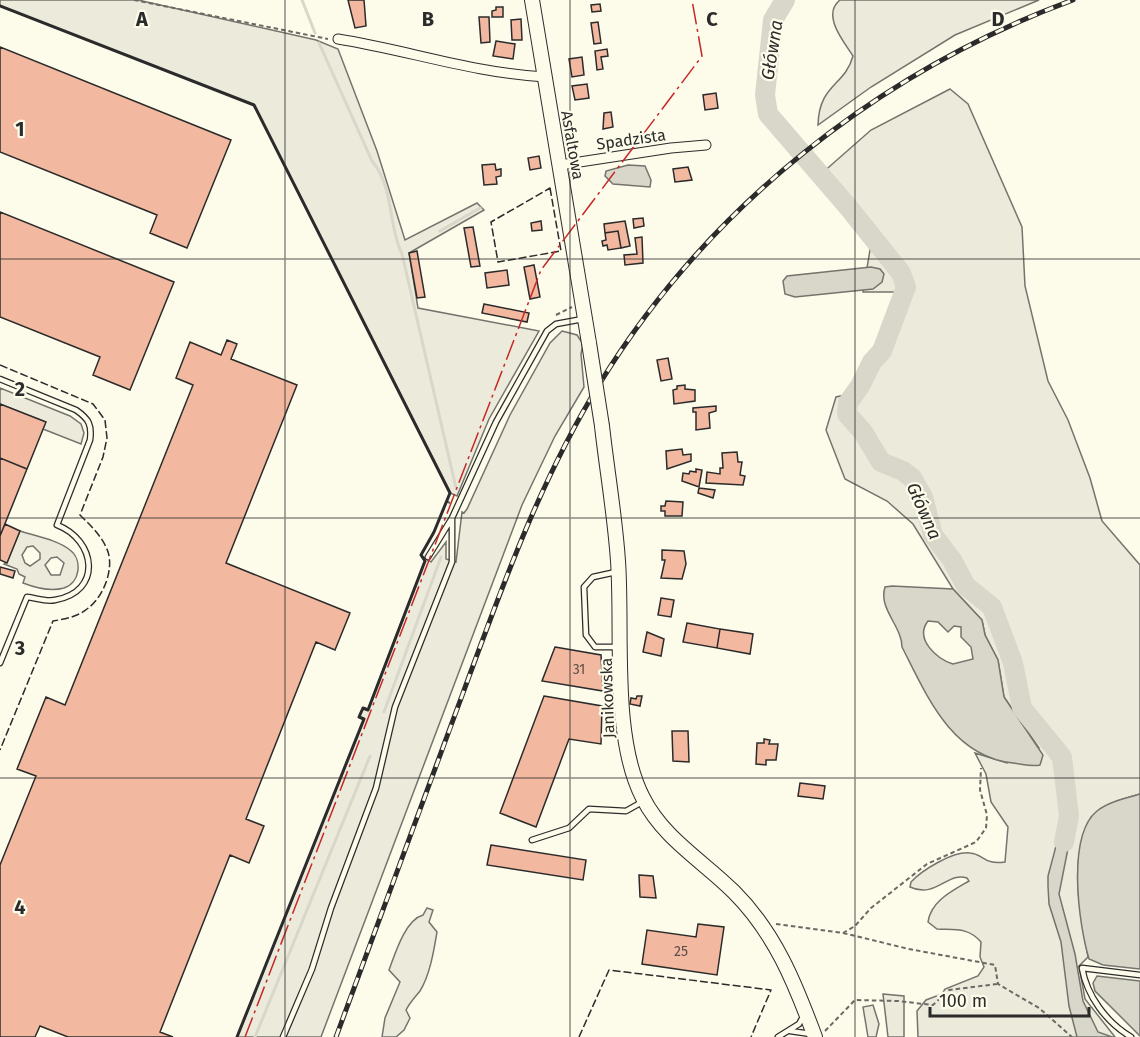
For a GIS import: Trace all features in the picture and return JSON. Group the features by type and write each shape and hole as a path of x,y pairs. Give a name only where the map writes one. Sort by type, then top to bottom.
{"street":[{"name":"Asfaltowa","path":"532,0 581,296"},
{"path":"338,39 481,70 545,77"},
{"name":"Spadzista","path":"560,165 706,145"},
{"name":"Janikowska","path":"581,296 602,426 619,572 624,737 632,772 644,801 663,827 734,892 761,924 782,957 814,1036"}],"lane":[{"path":"428,556 452,518 496,422 547,331 556,324 585,319"},
{"path":"0,379 76,410 86,417 92,427 90,440 57,525 77,537 86,550 90,569 82,587 69,597 52,601 27,597 0,663"},
{"path":"283,1037 312,969 331,908 376,788 395,707 452,562 452,518"},
{"path":"619,572 593,576 584,587 586,635 595,647 622,647"},
{"path":"532,840 569,828 589,809 626,811 644,801"},
{"path":"1131,1037 1093,1001 1086,988 1082,968 1140,975"},
{"path":"778,1037 799,1024 806,1012"},
{"path":"788,1031 814,1036"}],"path":[{"path":"134,0 321,39 338,39"},
{"path":"843,933 855,926 872,908 927,864 976,842 982,836 986,828 987,815 980,790 981,768"},
{"path":"761,924 796,925 843,933 909,949 995,965 998,984"},
{"path":"814,1036 827,1030 855,1000 933,1005 949,990 998,984 1039,1008 1072,1037"}],"shaded area":[{"path":"0,0 138,0 316,40 338,49 377,151 405,240 477,203 484,210 409,253 418,308 539,331 489,419 457,496 450,493 254,105 0,6"},
{"path":"840,0 1039,0 955,35 871,87 818,125 819,111 827,93 844,74 853,56 833,21 835,6"},
{"path":"950,89 968,104 1022,227 1025,286 1048,381 1068,420 1090,478 1102,521 1140,565 1140,794 1117,801 1091,817 1084,834 1078,869 1079,904 1088,957 1079,966 1085,999 1115,1037 918,1037 917,1011 926,1000 942,994 945,989 978,976 984,967 980,957 981,942 976,937 961,930 937,929 928,922 938,902 969,881 967,878 954,878 927,890 910,887 911,882 938,862 963,853 975,854 992,862 1005,862 1008,827 991,802 986,774 975,753 1007,763 1039,748 1004,697 998,660 985,635 982,620 953,589 913,524 887,501 845,479 826,430 836,397 850,394 879,348 900,292 863,292 870,250 864,223 821,174 871,130"},
{"path":"628,165 645,166 651,180 650,187 613,184 605,176 606,171"},
{"path":"871,267 880,269 884,274 882,282 873,289 795,297 785,294 783,281 787,276"},
{"path":"562,331 577,335 583,344 581,354 584,387 555,436 522,505 321,1037 237,1037 364,720 359,717 363,708 368,709 425,561 421,555 431,562 446,542 446,559 456,562 462,512 464,513 467,509 510,415 550,343"},
{"path":"0,388 70,416 81,424 84,433 81,444 43,429 45,422 0,404"},
{"path":"20,531 52,540 70,550 77,559 78,571 74,581 64,588 43,589 23,583 25,577 19,574 17,569 4,564 7,562","holes":["33,546 40,553 40,559 30,566 25,563 22,555 27,547","57,557 64,563 60,575 51,575 45,565 51,558"]},
{"path":"885,587 953,589 982,620 985,635 998,660 1004,697 1043,755 1040,765 1013,763 991,758 973,749 957,736 932,703 902,647 901,639 885,603","holes":["928,621 938,622 948,632 954,626 961,627 961,637 971,647 973,659 953,664 934,653 926,641 924,628"]},
{"path":"1140,794 1140,969 1103,965 1089,959 1079,904 1078,860 1081,840 1087,823 1097,811 1117,801"},
{"path":"1064,816 1074,818 1059,894 1075,954 1083,1001 1098,1032 1112,1037 1077,1037 1069,1006 1061,942 1049,904 1048,886 1048,876"},
{"path":"427,908 433,910 429,922 437,932 426,978 420,991 406,1010 410,1018 404,1030 396,1037 382,1037 385,1018 400,982 389,970 406,930 411,923 423,915"},
{"path":"1097,976 1140,981 1140,1036 1095,991 1093,983"},
{"path":"883,994 904,996 904,1037 888,1037"},
{"path":"873,1005 879,1024 876,1037 868,1037 863,1007"}],"building":[{"path":"348,0 364,0 366,26 355,28"},
{"path":"600,4 601,11 592,12 591,5"},
{"path":"496,7 503,7 503,17 492,17 492,11 496,10"},
{"path":"479,17 489,17 490,42 481,43"},
{"path":"521,19 522,40 512,40 511,20"},
{"path":"598,22 601,43 594,44 591,23"},
{"path":"496,41 515,44 513,59 493,56"},
{"path":"0,47 231,140 187,248 150,233 157,215 0,152"},
{"path":"607,49 608,56 601,57 603,69 597,70 595,51"},
{"path":"582,57 584,75 572,77 569,59"},
{"path":"587,84 589,98 575,100 572,86"},
{"path":"716,93 718,108 705,110 703,95"},
{"path":"611,112 613,127 603,129 604,113"},
{"path":"539,156 541,168 530,170 528,158"},
{"path":"495,164 496,170 501,169 501,176 496,177 497,184 484,185 482,165"},
{"path":"688,167 692,180 675,182 673,169"},
{"path":"0,212 174,282 130,390 93,375 100,357 0,317"},
{"path":"643,218 644,226 634,228 633,219"},
{"path":"541,221 542,230 532,231 531,223"},
{"path":"625,221 630,246 621,248 618,231 605,233 604,224"},
{"path":"473,227 480,266 471,267 464,228"},
{"path":"618,231 621,248 608,250 607,245 603,246 602,241 606,240 605,233"},
{"path":"642,237 643,263 625,265 624,255 637,254 635,238"},
{"path":"417,251 425,297 417,298 409,253"},
{"path":"534,265 540,297 530,299 524,267"},
{"path":"507,270 509,285 487,288 485,273"},
{"path":"484,304 529,313 527,322 482,313"},
{"path":"227,340 237,344 231,359 297,385 226,563 350,613 335,650 316,642 246,819 264,826 249,863 230,855 160,1032 173,1037 68,1037 40,1026 35,1037 0,1037 0,865 36,776 17,769 46,697 65,705 193,385 176,378 190,342 221,355"},
{"path":"668,358 672,379 661,381 657,360"},
{"path":"685,385 685,389 695,390 695,401 674,404 673,390 677,389 677,386"},
{"path":"0,404 46,422 27,469 0,458"},
{"path":"716,406 716,411 709,413 710,428 696,430 696,412 693,412 693,408"},
{"path":"682,449 683,455 691,454 691,461 667,469 666,451"},
{"path":"737,452 738,462 742,462 740,475 745,476 743,485 706,483 707,472 720,474 720,468 723,468 722,453"},
{"path":"0,458 27,469 0,536"},
{"path":"696,469 702,470 699,487 682,481 683,473 696,472"},
{"path":"699,488 715,490 713,498 698,493"},
{"path":"666,501 683,502 682,516 665,516 665,511 661,511 661,506 665,506"},
{"path":"5,524 20,531 7,563 0,560 0,536"},
{"path":"662,550 684,551 686,564 682,579 661,578 665,560 662,560"},
{"path":"0,567 15,571 13,578 0,574"},
{"path":"661,598 674,600 671,617 658,615"},
{"path":"687,623 720,629 717,648 683,642"},
{"path":"720,629 753,634 750,654 717,648"},
{"path":"647,632 664,639 661,656 643,652"},
{"path":"555,647 601,655 603,691 542,681"},
{"path":"544,696 602,706 601,744 569,739 536,827 500,813"},
{"path":"637,696 642,696 640,706 630,704 631,698 636,699"},
{"path":"672,731 688,731 689,762 673,761"},
{"path":"764,739 770,740 769,744 778,744 776,760 766,760 766,765 756,764 757,743 764,743"},
{"path":"800,783 825,786 823,799 798,796"},
{"path":"491,845 586,860 583,880 487,865"},
{"path":"639,875 653,876 656,898 640,897"},
{"path":"698,924 724,927 717,975 642,964 647,930 696,937"}],"waterway":[{"path":"302,0 315,33"},
{"name":"Główna","path":"785,0 773,20 765,95 768,114 849,208 901,273 906,287 882,351 872,362 848,403 847,414 863,432 881,462 903,471 912,478 923,497 933,535 952,560 966,586 992,607 1013,663 1022,708 1062,757 1069,816 1064,842"},
{"path":"319,43 384,183 456,488"},
{"path":"440,231 480,208"},
{"path":"384,712 441,557"},
{"path":"255,1037 370,756"}],"railway":[{"path":"336,1037 492,613 524,535 578,420 643,319 692,259 746,203 805,152 867,106 933,65 1002,30 1073,0"}],"fence":[{"path":"550,188 561,251 498,262 491,222 550,188"},
{"path":"0,365 93,404 105,420 107,438 103,457 80,515 104,542 110,563 107,581 93,604 75,616 53,621 0,750"},
{"path":"579,1037 609,970 771,990 751,1037"}],"wall":[{"path":"0,6 254,105 450,493 434,532 421,555 425,561 368,710 363,708 359,717 364,719 237,1037"}],"power":[{"path":"245,1037 541,270 702,56 692,0"}]}
